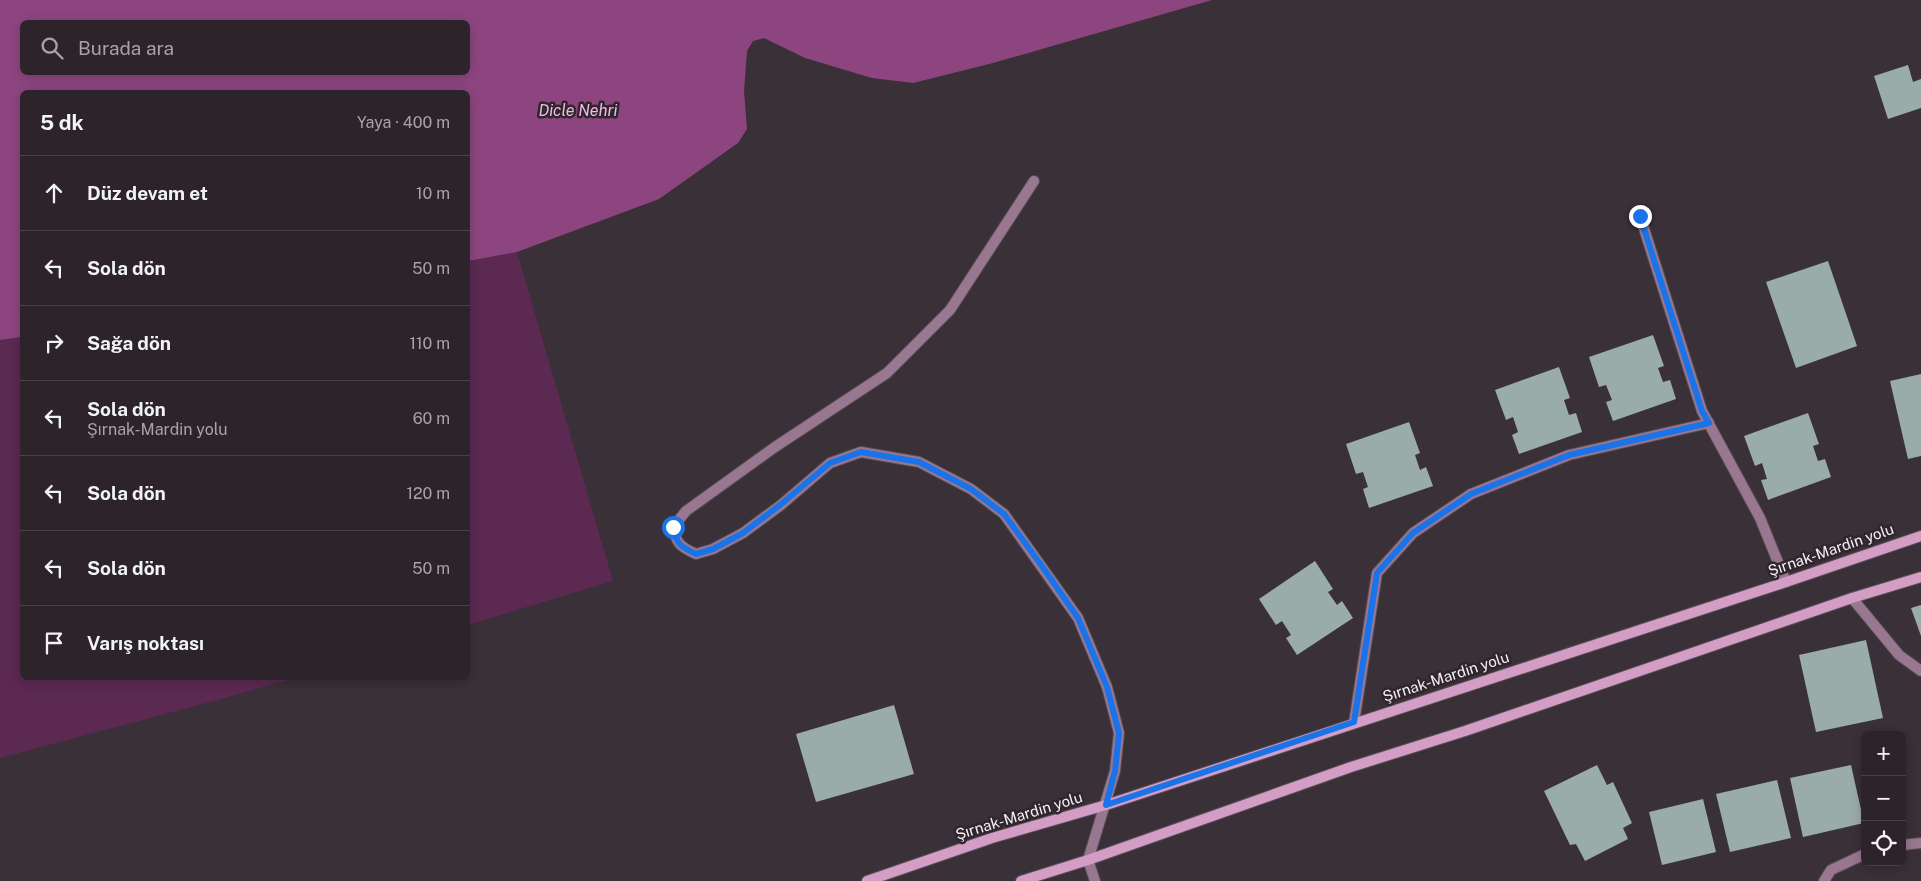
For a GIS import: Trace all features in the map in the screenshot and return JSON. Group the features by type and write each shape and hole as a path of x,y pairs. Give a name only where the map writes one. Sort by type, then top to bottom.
{"main road":[{"name":"Şırnak-Mardin yolu","path":"867,881 992,838 1106,805 1921,536"},
{"path":"1021,881 1088,860 1351,767 1465,731 1921,576"}],"street":[{"path":"1034,182 950,310 887,373 730,479 686,511 673,527 675,539 684,548 696,554 713,549 743,533 830,463 861,452 919,462 971,489 1004,514 1078,618 1104,678 1119,733 1115,771 1088,860 1095,881"},
{"path":"1640,216 1702,411 1760,518 1786,582"},
{"path":"1354,722 1377,573 1413,533 1471,494 1569,455 1709,423"},
{"path":"1852,598 1899,655 1921,671"},
{"path":"1906,845 1921,843"},
{"path":"1824,881 1831,870 1861,856"}],"shaded area":[{"path":"517,252 613,581 470,624 470,261"},
{"path":"20,337 20,680 287,680 0,758 0,340"}],"water":[{"name":"Dicle Nehri","path":"0,0 1212,0 993,63 913,83 872,78 805,58 764,38 753,41 747,51 744,91 747,129 738,143 659,199 517,252 470,261 470,90 20,90 20,337 0,340"}],"building":[{"path":"1908,65 1913,82 1921,79 1921,108 1888,119 1874,76"},
{"path":"1828,261 1857,346 1796,368 1766,282"},
{"path":"1653,335 1664,366 1658,368 1663,382 1670,380 1676,399 1613,421 1606,402 1612,400 1606,385 1599,387 1589,357"},
{"path":"1559,367 1570,398 1564,400 1569,415 1576,413 1582,432 1519,454 1512,435 1518,432 1513,417 1506,420 1495,390"},
{"path":"1921,374 1921,456 1908,459 1890,381"},
{"path":"1808,413 1819,444 1813,446 1818,461 1825,459 1831,477 1768,500 1761,480 1767,479 1762,463 1755,466 1744,436"},
{"path":"1409,422 1420,453 1415,455 1420,470 1426,467 1433,486 1369,508 1363,489 1368,487 1363,472 1356,474 1346,444"},
{"path":"1315,561 1333,589 1328,592 1337,605 1342,601 1353,618 1297,655 1286,638 1291,635 1282,621 1276,625 1259,599"},
{"path":"1921,605 1921,636 1911,608"},
{"path":"1866,640 1883,718 1816,732 1799,655"},
{"path":"894,705 914,774 816,802 796,734"},
{"path":"1597,765 1607,785 1613,782 1632,823 1623,828 1628,839 1585,861 1576,844 1570,845 1544,791"},
{"path":"1851,765 1861,810 1861,824 1803,837 1790,778"},
{"path":"1777,780 1791,838 1730,852 1716,794"},
{"path":"1703,799 1716,852 1662,865 1649,812"}],"route":[{"path":"673,527 675,539 684,548 696,554 713,549 743,533 830,463 861,452 919,462 971,489 1004,514 1078,618 1107,687 1119,733 1115,771 1106,805 1354,722 1377,573 1413,533 1471,494 1569,455 1709,423 1702,411 1640,216"}]}
